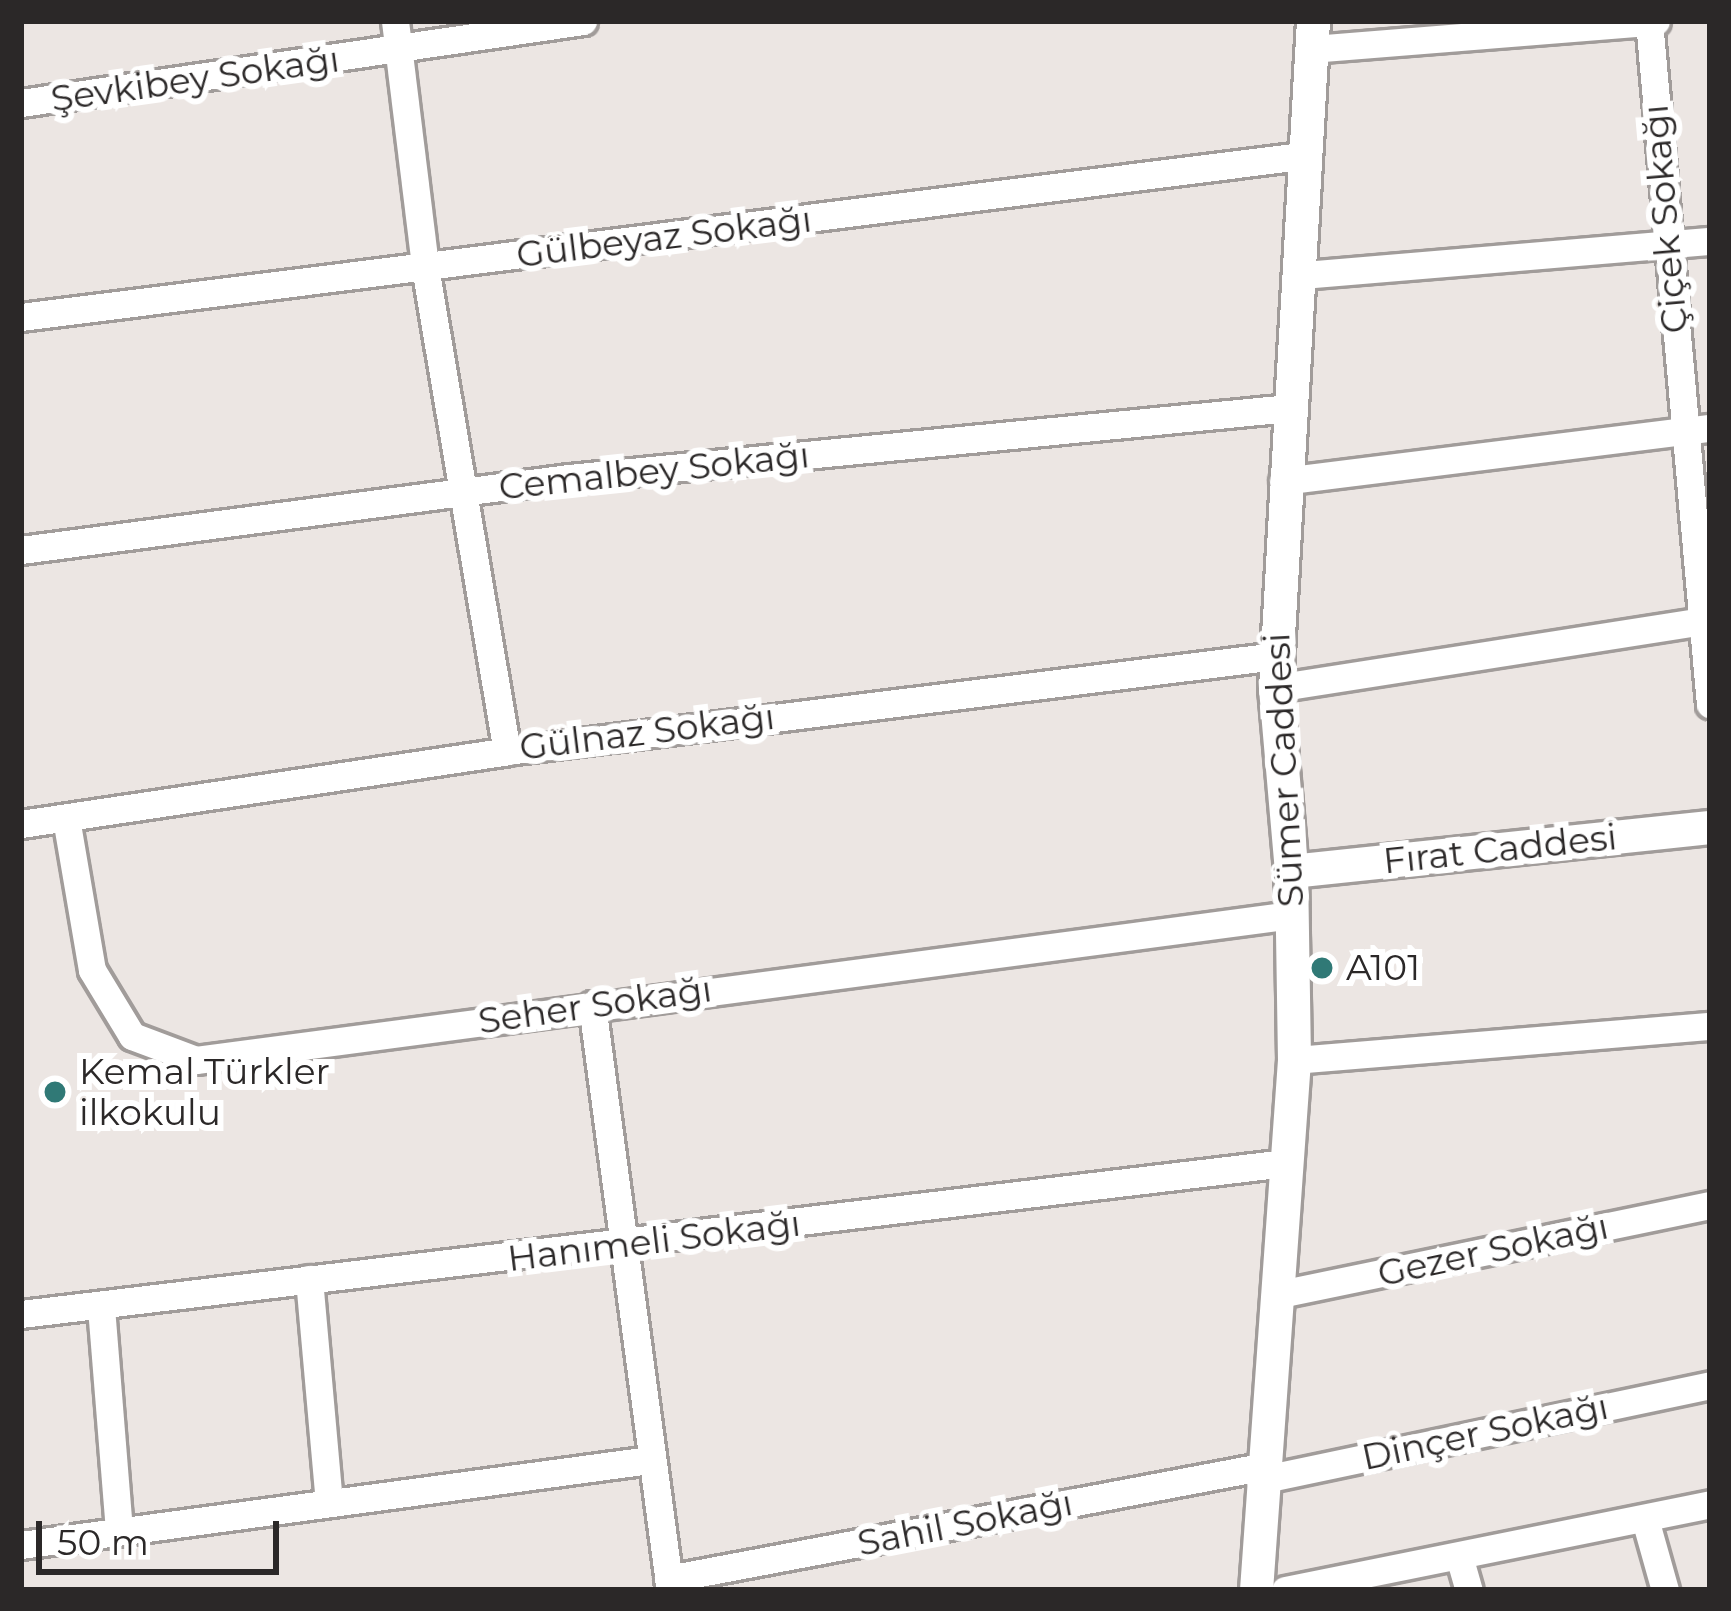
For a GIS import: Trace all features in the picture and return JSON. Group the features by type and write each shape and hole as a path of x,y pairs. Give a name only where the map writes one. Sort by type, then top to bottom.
{"street":[{"name":"Şevkibey Sokağı","path":"21,104 396,35 583,21"},
{"path":"1312,35 1651,21"},
{"name":"Çiçek Sokağı","path":"1651,21 1664,246 1697,429 1710,704"},
{"path":"396,35 425,267 467,490 507,751"},
{"name":"Sümer Caddesi","path":"1256,1590 1294,1060 1291,871 1275,672 1283,481 1303,275 1312,35"},
{"name":"Gülbeyaz Sokağı","path":"21,317 1307,155"},
{"path":"1303,275 1710,242"},
{"name":"Cemalbey Sokağı","path":"21,550 467,490 1289,408"},
{"path":"1283,481 1697,429"},
{"name":"Gülnaz Sokağı","path":"21,824 507,751 1275,672 1707,620"},
{"name":"Seher Sokağı","path":"66,818 92,970 132,1036 196,1060 1292,915"},
{"name":"Fırat Caddesi","path":"1291,871 1710,827"},
{"path":"592,1005 669,1584"},
{"path":"1294,1060 1710,1026"},
{"name":"Hanımeli Sokağı","path":"21,1314 623,1246 1286,1163"},
{"name":"Gezer Sokağı","path":"1275,1295 1710,1205"},
{"path":"309,1279 328,1503"},
{"path":"100,1307 119,1531"},
{"name":"Dinçer Sokağı","path":"1261,1474 1710,1385"},
{"path":"21,1545 650,1460"},
{"name":"Sahil Sokağı","path":"669,1584 1261,1474"},
{"path":"1285,1590 1710,1504"},
{"path":"1645,1519 1665,1590"},
{"path":"1459,1556 1469,1590"}],"place":[{"name":"A101","path":"1322,968"},
{"name":"Kemal Türkler ilkokulu","path":"55,1092"}]}
